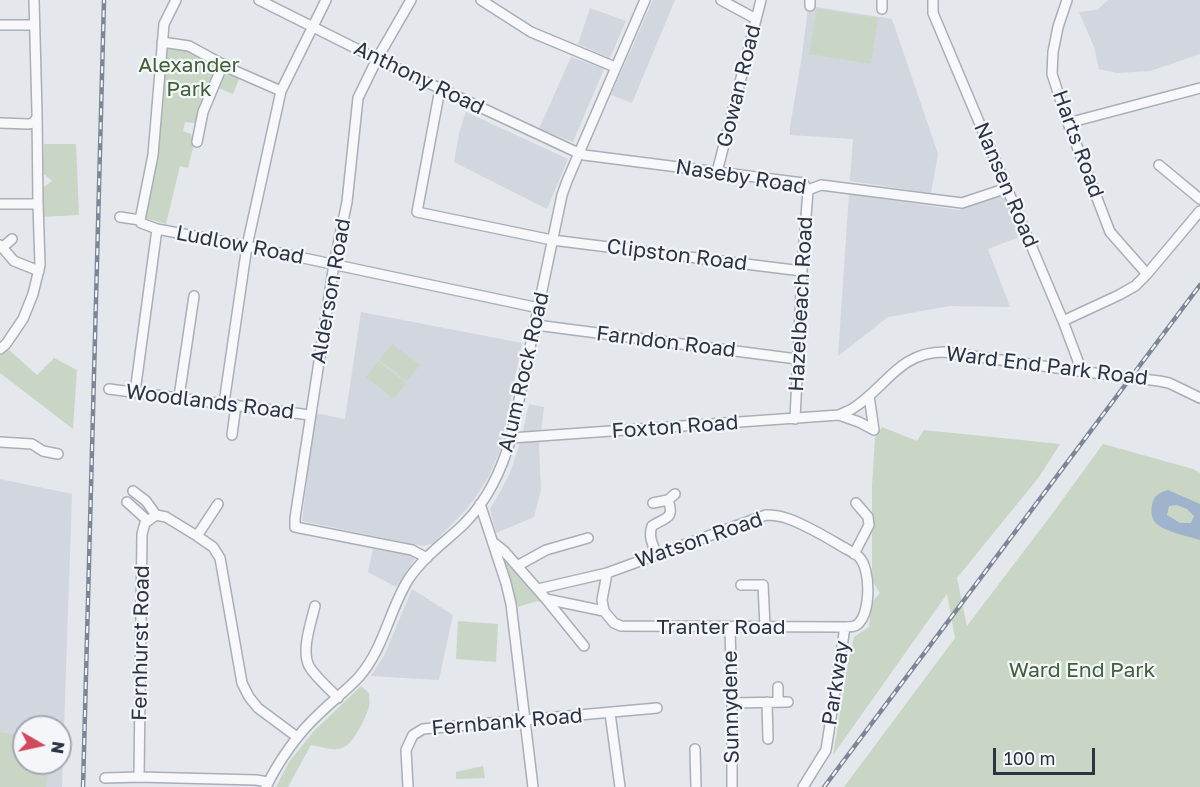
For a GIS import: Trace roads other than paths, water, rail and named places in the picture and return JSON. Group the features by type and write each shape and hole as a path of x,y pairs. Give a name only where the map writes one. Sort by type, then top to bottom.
{"street":[{"path":"0,349 23,319 33,294 41,253 34,0"},
{"path":"140,220 153,155 164,24 176,0"},
{"name":"Anthony Road","path":"259,0 377,59 579,153"},
{"path":"224,403 247,246 281,91 326,0"},
{"name":"Alderson Road","path":"411,0 377,59 358,99 347,202 334,264 295,527 412,550 427,558"},
{"path":"481,0 531,32 615,67"},
{"name":"Alum Rock Road","path":"267,784 297,737 368,667 380,644 397,600 410,578 427,558 465,522 493,487 511,438 562,195 645,0"},
{"path":"722,0 756,19"},
{"name":"Gowan Road","path":"717,172 761,0"},
{"name":"Nansen Road","path":"933,0 933,13 1062,321 1078,361 1078,371"},
{"name":"Harts Road","path":"1067,0 1058,27 1052,63 1053,74 1068,123 1110,232 1147,274"},
{"path":"0,25 34,25"},
{"path":"162,42 189,46 281,91"},
{"path":"197,142 203,112 223,64"},
{"path":"1068,123 1200,88"},
{"name":"Clipston Road","path":"440,89 417,212 552,240 802,271"},
{"path":"0,123 29,124 36,119"},
{"path":"188,126 199,129"},
{"name":"Naseby Road","path":"579,153 803,183 808,190 821,186 962,203 1007,188"},
{"path":"1160,165 1200,199"},
{"name":"Hazelbeach Road","path":"795,419 808,190"},
{"path":"0,204 38,204"},
{"path":"1062,321 1135,286 1200,211"},
{"name":"Ludlow Road","path":"120,217 140,220 141,223 157,229 539,308"},
{"path":"135,392 157,229"},
{"path":"12,239 1,247 14,261 39,271"},
{"path":"178,397 194,296"},
{"name":"Farndon Road","path":"536,325 797,359"},
{"name":"Ward End Park Road","path":"839,415 852,409 899,367 911,360 935,352 1169,383 1200,398"},
{"name":"Woodlands Road","path":"109,389 310,415"},
{"path":"839,415 874,430 868,396"},
{"path":"232,435 236,405"},
{"name":"Foxton Road","path":"511,438 839,415"},
{"path":"32,444 35,433"},
{"path":"0,442 32,444 43,451 58,454"},
{"path":"133,491 146,501 152,518"},
{"path":"653,503 671,497 671,514 652,526 650,532 657,555"},
{"path":"126,502 152,518 166,517 213,547 220,558 242,683 258,708 297,737"},
{"path":"854,554 869,525 868,517 856,503"},
{"path":"197,536 218,504"},
{"path":"480,504 494,543 511,604 533,787"},
{"name":"Watson Road","path":"538,589 607,573 766,515 790,519 854,554"},
{"name":"Fernhurst Road","path":"139,777 142,534 146,523 152,518"},
{"path":"517,566 546,550 588,538"},
{"path":"494,543 538,589 584,646"},
{"name":"Parkway","path":"803,787 826,750 845,627 854,626 863,617 868,593 867,578 860,558 854,554"},
{"path":"604,611 602,600 607,573"},
{"path":"741,585 763,585 765,626"},
{"name":"Tranter Road","path":"546,599 604,611 614,623 621,626 845,627"},
{"path":"315,606 306,654 308,664 338,698"},
{"name":"Sunnydene","path":"730,628 732,787"},
{"path":"778,687 778,702"},
{"path":"766,702 768,739"},
{"path":"732,703 788,702"},
{"name":"Fernbank Road","path":"408,787 405,750 412,735 423,729 657,708"},
{"path":"610,712 621,787"},
{"path":"695,749 696,787"},
{"path":"105,778 256,780 267,784"}],"water":[{"path":"1168,490 1200,504 1200,540 1167,530 1153,519 1151,508 1154,499","holes":["1177,505 1187,509 1194,516 1191,523 1180,523 1167,515 1169,506"]}],"railway":[{"path":"83,787 104,0"},
{"path":"824,787 1200,285"}],"park label":[{"name":"Alexander Park","path":"189,77"},
{"name":"Ward End Park","path":"1082,670"}]}
